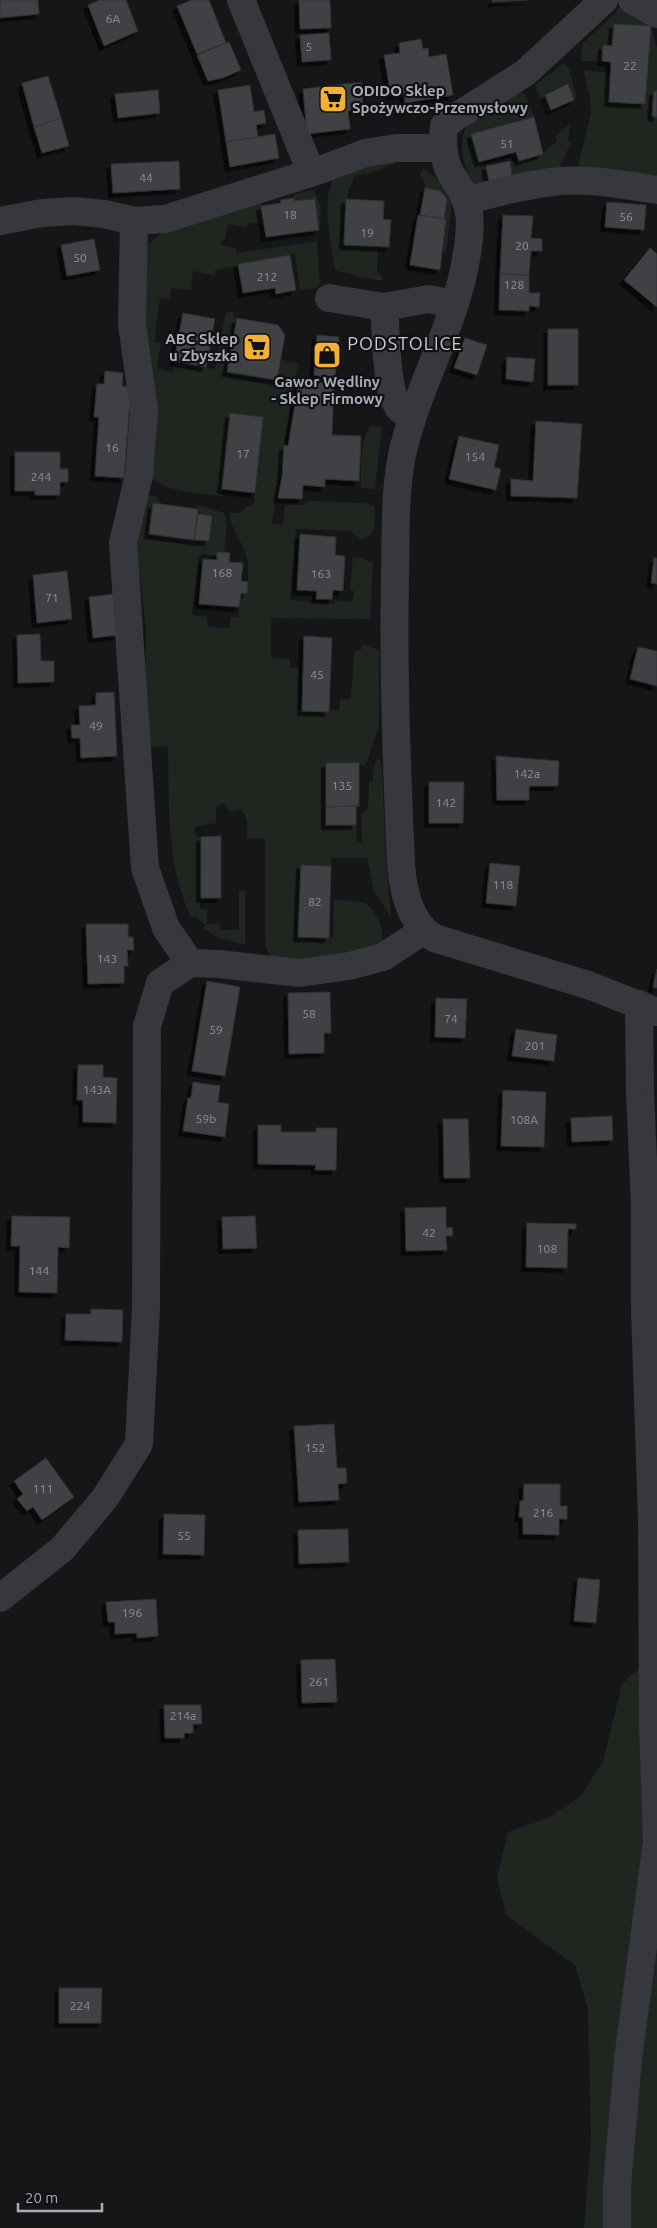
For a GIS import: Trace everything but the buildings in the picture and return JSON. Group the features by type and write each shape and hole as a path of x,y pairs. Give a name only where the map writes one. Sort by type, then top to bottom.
{"street":[{"path":"241,0 311,172"},
{"path":"604,0 525,73 444,126 443,148 450,174 466,201 470,218 467,255 454,304 413,415 402,456 396,521 394,606 396,736 402,876 411,908 423,931 445,942 588,985 648,1008 640,1092 645,1206 645,1308 652,1520 653,1726 656,1841 628,2059 617,2186 617,2228"},
{"path":"632,0 657,14"},
{"path":"0,221 42,213 74,210 134,221 165,219 365,153 397,148 443,148"},
{"path":"466,201 513,188 563,181 603,183 657,190"},
{"path":"134,221 132,324 144,410 138,475 123,543 145,868 166,928 190,964"},
{"path":"329,298 384,307 429,299 454,304"},
{"path":"384,307 391,392 403,413 413,415"},
{"path":"0,1598 62,1549 105,1498 139,1444 146,1308 147,1026 160,983 190,964 219,964 299,973 349,966 383,957 423,931"}],"shaded area":[{"path":"623,7 651,21 657,48 657,91 654,91 652,116 657,117 657,183 577,170 591,113 590,97 583,70 610,73 609,102 645,104 650,26 614,24 612,46 603,45 602,61 581,61 582,44 616,13 618,8"},
{"path":"564,63 569,69 577,99 574,100 568,85 545,95 551,110 546,114 535,85"},
{"path":"521,91 526,96 534,117 471,134 480,167 486,166 489,181 510,161 530,159 546,150 557,141 555,136 570,124 568,142 571,142 559,169 473,187 462,154 465,129 470,121"},
{"path":"391,158 394,164 371,173 354,176 346,199 344,245 378,247 377,272 383,277 382,281 352,276 353,274 337,271 329,234 327,212 329,190 333,179"},
{"path":"423,168 437,179 452,203 446,252 442,252 446,199 440,191 425,188 420,174"},
{"path":"314,190 321,207 320,230 315,199 294,201 294,194"},
{"path":"260,198 264,223 251,223 245,227 228,224 225,240 221,242 222,245 236,248 237,253 317,241 320,285 317,288 300,290 295,254 215,270 215,276 193,271 191,290 171,288 169,299 160,298 154,342 161,343 157,368 172,372 174,361 215,369 225,316 228,311 234,312 234,317 237,318 227,372 277,380 281,360 298,363 272,523 283,525 285,505 303,505 307,501 366,503 375,508 373,532 361,539 350,531 296,529 290,600 334,604 335,600 352,602 354,591 350,590 353,557 363,558 373,563 370,619 271,618 271,658 290,659 290,668 299,668 298,709 339,710 340,700 351,699 354,651 361,650 362,645 379,650 379,726 366,764 363,766 359,763 326,763 326,824 356,825 357,842 362,842 361,815 368,808 369,782 373,781 373,769 377,759 380,760 391,917 374,891 367,858 331,858 331,866 301,865 299,937 333,938 334,899 366,903 380,922 382,940 380,945 347,962 272,958 266,948 265,938 265,839 247,838 247,823 244,812 241,809 230,812 224,803 216,807 216,823 196,826 194,831 197,837 201,837 200,909 207,909 207,924 219,924 220,930 239,930 239,891 245,891 245,945 218,938 203,928 205,925 197,917 191,917 177,876 170,833 168,746 145,748 146,629 140,578 135,558 144,494 156,496 160,501 159,504 153,504 149,534 209,541 212,516 198,514 198,505 224,513 227,525 224,553 217,556 202,554 199,557 192,615 207,617 208,627 230,628 231,617 238,617 241,593 247,593 248,571 247,558 229,513 241,513 245,508 254,504 263,417 230,414 222,496 194,493 173,488 163,485 150,476 142,350 144,248 165,230"},
{"path":"371,425 382,427 375,489 361,488 361,463 364,439"},
{"path":"652,1657 657,1663 657,2228 584,2228 591,2136 588,2009 575,1965 506,1915 497,1877 508,1832 548,1818 581,1796 603,1761 622,1684"}],"place":[{"name":"ODIDO Sklep Spożywczo-Przemysłowy","path":"333,99"},
{"name":"ABC Sklep u Zbyszka","path":"257,347"},
{"name":"Gawor Wędliny - Sklep Firmowy","path":"327,355"}],"district":[{"name":"PODSTOLICE","path":"405,343"}]}
